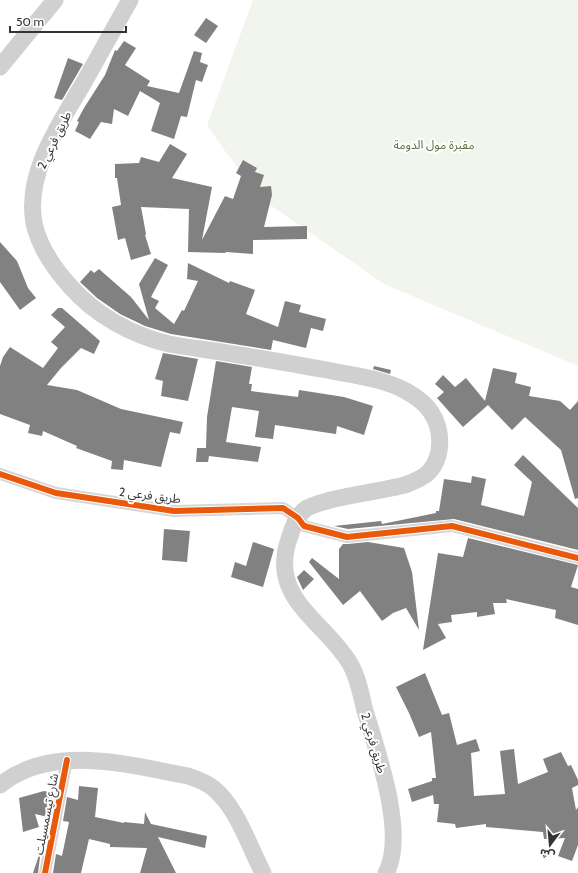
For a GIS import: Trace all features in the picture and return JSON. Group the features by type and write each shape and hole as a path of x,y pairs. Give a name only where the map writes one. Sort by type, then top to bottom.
{"main road":[{"path":"0,67 55,0"},
{"name":"طريق فرعي 2","path":"130,0 55,133 42,160 37,176 33,205 34,222 39,239 46,254 59,273 74,291 95,309 119,326 143,336 168,344 306,366 388,383 406,391 420,400 430,411 440,436 440,451 436,462 428,472 416,480 404,485 324,502 306,509 298,518 286,546 284,562 290,591 301,608 334,643 349,662 355,675 379,754 394,833 392,850 386,873"},
{"path":"0,785 20,773 32,768 67,760 102,761 188,776 202,781 224,798 232,809 263,873"}],"street":[{"name":"طريق فرعي 2","path":"0,474 56,493 174,511 283,508 298,518"},
{"path":"298,518 304,526 347,536 452,526 578,558"},
{"name":"شارع تيسمسيلت","path":"45,873 67,760"}],"green space":[{"name":"مقبرة مول الدومة","path":"253,0 578,0 578,366 384,284 263,200 207,125"}],"building":[{"path":"206,18 218,26 206,43 194,35"},
{"path":"124,41 136,48 125,65 150,81 147,86 179,93 194,51 202,53 200,62 208,65 202,82 196,80 187,117 181,116 174,139 151,131 160,103 140,91 128,116 114,109 112,124 101,122 90,139 75,131 79,122 77,121 105,75 115,50 117,51"},
{"path":"68,58 83,64 62,100 54,98"},
{"path":"170,144 187,154 172,178 212,187 202,240 225,196 233,199 241,176 236,173 243,160 257,168 255,172 264,175 260,187 271,186 272,195 264,227 307,226 307,239 253,240 253,254 188,252 189,209 141,207 145,235 151,254 131,260 125,238 118,240 112,207 121,205 117,178 115,178 115,164 139,163 141,157 159,162"},
{"path":"0,242 17,261 28,288 36,298 20,310 0,282"},
{"path":"155,258 168,265 151,297 159,301 155,308 174,324 182,310 184,311 198,281 187,279 188,263 229,283 230,281 255,290 246,314 278,327 285,301 301,305 299,312 326,319 323,331 311,328 306,348 273,340 271,350 171,334 145,326 120,314 97,298 80,282 91,270 94,273 99,269 131,297 149,320 139,284"},
{"path":"58,308 62,308 100,341 94,354 81,348 47,385 77,390 121,409 183,422 180,434 170,432 161,467 124,460 123,470 111,469 112,461 76,448 77,446 43,431 42,436 28,433 30,425 0,414 0,366 3,357 10,347 43,368 58,348 51,342 65,327 51,315"},
{"path":"163,353 198,359 188,401 161,396 163,381 155,379"},
{"path":"216,361 252,367 249,384 252,384 251,391 298,397 299,390 344,397 373,406 364,435 337,426 336,434 275,425 273,439 255,437 259,411 232,407 226,442 261,447 258,462 209,456 208,462 196,462 197,448 206,448 207,417"},
{"path":"374,366 391,370 390,374 373,369"},
{"path":"493,368 517,373 515,383 531,387 529,396 560,401 570,410 578,401 578,498 575,499 561,450 525,417 512,430 488,405 463,427 437,398 444,392 435,384 443,375 455,387 466,378 485,401"},
{"path":"523,455 578,508 578,550 454,519 348,529 334,526 381,521 382,524 436,513 436,511 439,511 444,479 471,483 472,476 486,479 481,505 524,516 532,482 514,465"},
{"path":"164,529 190,531 187,562 162,560"},
{"path":"468,538 578,565 571,587 578,589 578,625 555,618 556,610 506,599 507,603 493,603 495,614 477,617 477,612 451,615 452,622 438,624 446,638 423,650 438,553 463,557"},
{"path":"253,542 274,549 263,587 231,577 235,562 246,566"},
{"path":"368,542 404,548 412,572 419,630 406,608 393,613 382,621 360,591 343,605 309,562 312,558 339,579 339,549 343,544"},
{"path":"304,570 314,579 303,590 297,577"},
{"path":"425,673 442,715 449,713 457,745 476,739 480,751 471,753 474,796 505,794 500,751 514,749 518,784 548,772 543,759 561,752 568,766 571,765 578,780 578,785 572,788 576,810 578,807 578,845 572,861 558,856 565,838 544,839 543,832 486,827 486,824 456,828 455,824 437,822 439,804 434,804 433,795 412,802 408,789 432,781 432,778 436,778 431,732 419,737 396,687"},
{"path":"79,786 98,788 95,817 124,823 144,824 145,812 151,824 207,836 205,848 158,837 176,873 140,873 147,848 110,847 110,844 89,839 81,873 53,873 56,854 62,856 69,822 63,821 67,797 78,800"},
{"path":"44,791 53,793 48,817 35,814 39,827 23,832 19,798"},
{"path":"41,849 38,873 33,873"}],"cycle path":[{"path":"0,474 56,493 174,511 283,508 298,518 304,526 347,537 452,526 578,558"},
{"path":"45,873 67,760"}]}
